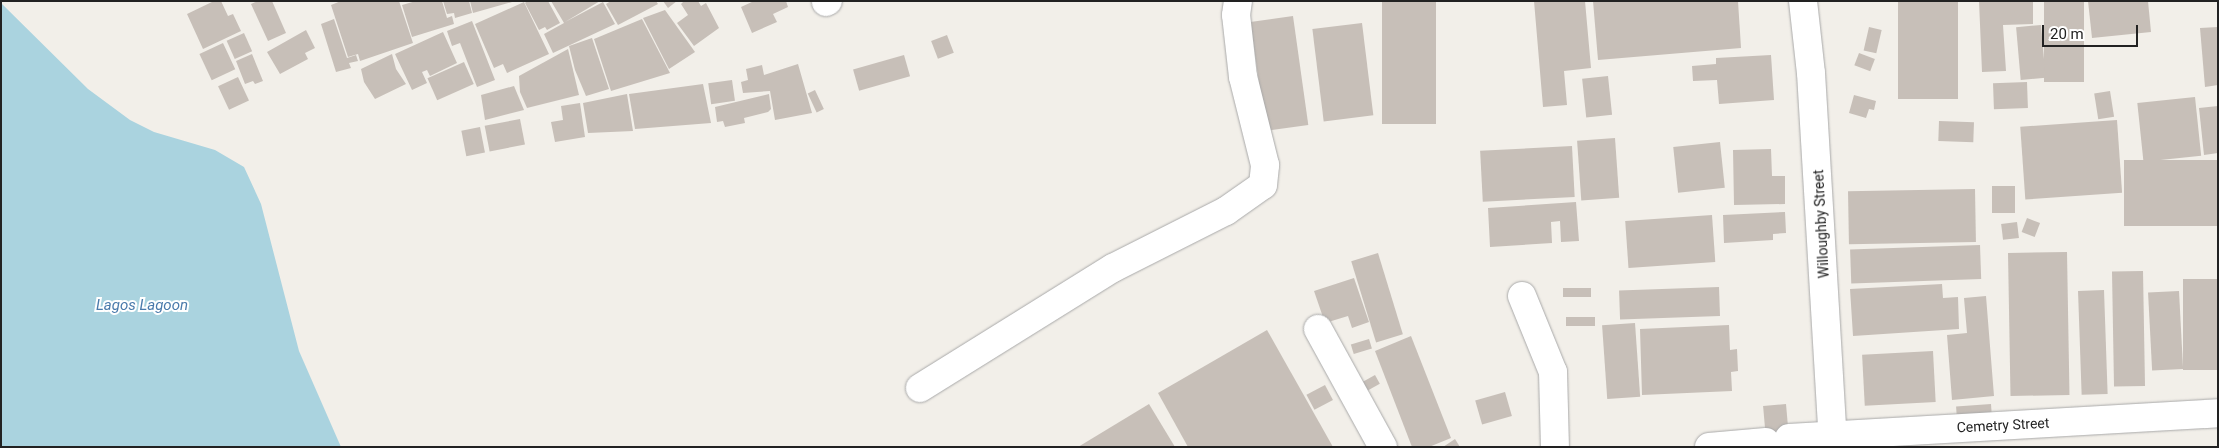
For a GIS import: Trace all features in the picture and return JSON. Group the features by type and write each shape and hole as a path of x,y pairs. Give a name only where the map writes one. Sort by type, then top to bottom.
{"street":[{"path":"920,388 1113,268 1226,211 1263,185 1265,165 1243,77 1236,15 1238,1"},
{"name":"Willoughby Street","path":"1803,1 1811,73 1832,441"},
{"path":"1522,296 1553,372 1555,447"},
{"path":"1318,329 1383,447"},
{"name":"Cemetry Street","path":"1709,447 1777,440 1832,441 2218,413"}],"water":[{"name":"Lagos Lagoon","path":"1,3 88,89 130,120 154,132 215,150 244,167 261,204 299,351 341,447 1,447"}],"building":[{"path":"214,1 221,1 228,16 233,14 241,31 203,49 187,14"},
{"path":"258,1 272,1 286,33 268,41 251,4"},
{"path":"341,1 399,1 413,43 360,61 358,54 348,57 331,5"},
{"path":"416,1 442,1 447,18 452,16 454,24 412,37 402,5"},
{"path":"443,1 469,1 472,13 455,18 454,13 447,14"},
{"path":"470,1 512,1 512,2 473,13"},
{"path":"527,1 548,1 560,23 547,30 545,27 539,30 525,3"},
{"path":"551,1 600,1 565,22 603,2 615,24 553,53 544,34 564,23"},
{"path":"611,1 656,1 658,4 618,25 606,4"},
{"path":"663,1 677,1 668,8"},
{"path":"684,1 698,1 701,6 706,3 719,28 694,46 677,23 688,15 681,4"},
{"path":"754,1 786,1 788,7 773,14 777,22 752,33 741,7"},
{"path":"1382,1 1436,1 1436,124 1382,124"},
{"path":"1534,1 1585,1 1591,68 1564,71 1567,105 1543,107"},
{"path":"1593,1 1738,1 1741,48 1598,60"},
{"path":"1898,1 1958,1 1958,99 1898,99"},
{"path":"1979,1 2033,1 2033,24 2003,25 2006,71 1982,72"},
{"path":"2044,1 2084,1 2084,82 2044,82"},
{"path":"2088,1 2148,1 2151,32 2092,38"},
{"path":"524,2 549,54 507,73 503,64 494,68 475,24"},
{"path":"665,10 695,52 669,69 643,18"},
{"path":"1293,16 1308,125 1266,131 1250,22"},
{"path":"334,19 347,58 356,55 358,61 349,63 351,68 336,72 321,24"},
{"path":"642,19 670,73 611,91 594,39"},
{"path":"472,21 495,80 477,87 460,43 452,46 447,31"},
{"path":"1362,23 1373,115 1324,121 1312,29"},
{"path":"2041,25 2046,78 2021,80 2016,27"},
{"path":"1869,27 1882,30 1876,53 1864,50"},
{"path":"2218,27 2218,85 2205,87 2200,28"},
{"path":"306,30 315,48 305,53 308,59 280,74 267,52"},
{"path":"443,32 457,63 430,76 427,70 422,72 427,83 412,90 395,54"},
{"path":"244,33 252,51 235,59 227,41"},
{"path":"947,35 954,53 938,59 931,41"},
{"path":"592,38 609,89 586,96 575,70 569,46"},
{"path":"223,43 235,69 212,80 199,54"},
{"path":"568,49 579,95 527,108 520,92 519,76"},
{"path":"1859,53 1875,59 1870,71 1854,65"},
{"path":"252,54 263,81 255,84 253,81 245,84 236,61"},
{"path":"392,54 396,69 406,84 375,99 364,82 361,69"},
{"path":"904,55 910,76 859,91 853,70"},
{"path":"1771,55 1774,100 1719,104 1717,80 1693,81 1692,66 1716,64 1716,58"},
{"path":"464,62 474,84 437,100 427,78"},
{"path":"798,64 812,113 775,120 770,91 743,93 741,82 748,80 746,69 762,65 764,75"},
{"path":"1608,76 1612,115 1586,118 1582,79"},
{"path":"238,77 249,101 229,110 218,86"},
{"path":"732,80 735,101 711,104 708,83"},
{"path":"2027,82 2028,108 1994,109 1993,83"},
{"path":"703,84 711,123 635,129 629,94"},
{"path":"514,86 524,110 485,120 481,95"},
{"path":"815,90 824,109 817,112 808,93"},
{"path":"2110,91 2114,117 2098,119 2094,94"},
{"path":"627,94 633,131 588,133 583,103"},
{"path":"769,94 771,109 768,112 744,118 745,123 725,127 723,121 717,122 715,107"},
{"path":"1854,95 1876,101 1874,110 1869,109 1866,118 1849,113"},
{"path":"2195,97 2201,156 2143,162 2137,103"},
{"path":"580,103 585,137 555,142 551,122 563,120 561,106"},
{"path":"2218,106 2218,153 2204,155 2199,108"},
{"path":"520,119 525,145 490,151 485,126"},
{"path":"2117,120 2122,193 2025,200 2020,127"},
{"path":"1939,121 1974,122 1973,142 1938,141"},
{"path":"480,127 485,153 466,156 461,131"},
{"path":"1615,138 1619,198 1581,201 1577,141"},
{"path":"1720,142 1725,188 1678,193 1673,147"},
{"path":"1572,146 1575,197 1483,202 1480,151"},
{"path":"1771,149 1772,176 1785,176 1785,204 1734,205 1733,150"},
{"path":"2124,160 2218,160 2218,226 2124,226"},
{"path":"1992,186 2015,186 2015,213 1992,213"},
{"path":"1975,189 1976,242 1849,244 1848,191"},
{"path":"1576,202 1579,241 1561,242 1560,221 1551,222 1552,243 1490,247 1488,208"},
{"path":"1785,212 1786,233 1773,234 1773,240 1724,243 1723,215"},
{"path":"1712,215 1715,262 1628,268 1625,221"},
{"path":"2027,218 2040,223 2035,237 2022,232"},
{"path":"2017,222 2019,238 2003,240 2001,224"},
{"path":"1980,245 1981,279 1851,284 1850,250"},
{"path":"2067,252 2069,395 2011,396 2008,253"},
{"path":"1378,253 1403,334 1376,342 1351,261"},
{"path":"2143,271 2145,386 2114,387 2112,272"},
{"path":"1354,278 1369,322 1352,328 1348,316 1325,323 1314,291"},
{"path":"2183,279 2218,279 2218,370 2183,370"},
{"path":"1942,284 1943,298 1958,297 1959,329 1853,336 1850,289"},
{"path":"1719,287 1720,316 1620,319 1619,290"},
{"path":"1563,288 1591,288 1591,297 1563,297"},
{"path":"2104,290 2108,394 2082,395 2078,291"},
{"path":"2179,291 2183,369 2152,371 2148,293"},
{"path":"1986,296 1994,396 1952,400 1947,335 1967,333 1964,298"},
{"path":"1566,317 1595,317 1595,326 1566,326"},
{"path":"1635,323 1640,397 1607,399 1602,325"},
{"path":"1729,325 1730,350 1737,349 1738,371 1731,372 1732,391 1642,395 1640,329"},
{"path":"1267,330 1333,447 1188,447 1158,393"},
{"path":"1411,336 1451,438 1429,447 1412,447 1375,351"},
{"path":"1369,339 1372,349 1354,354 1351,345"},
{"path":"1933,351 1936,402 1865,406 1862,355"},
{"path":"1375,375 1380,384 1363,393 1358,384"},
{"path":"1325,385 1333,400 1314,410 1306,395"},
{"path":"1505,392 1512,416 1482,425 1475,401"},
{"path":"1149,404 1175,447 1078,447"},
{"path":"1786,404 1790,447 1767,447 1763,406"},
{"path":"1991,404 1992,418 1957,420 1956,406"},
{"path":"1455,439 1460,447 1443,447"}]}
